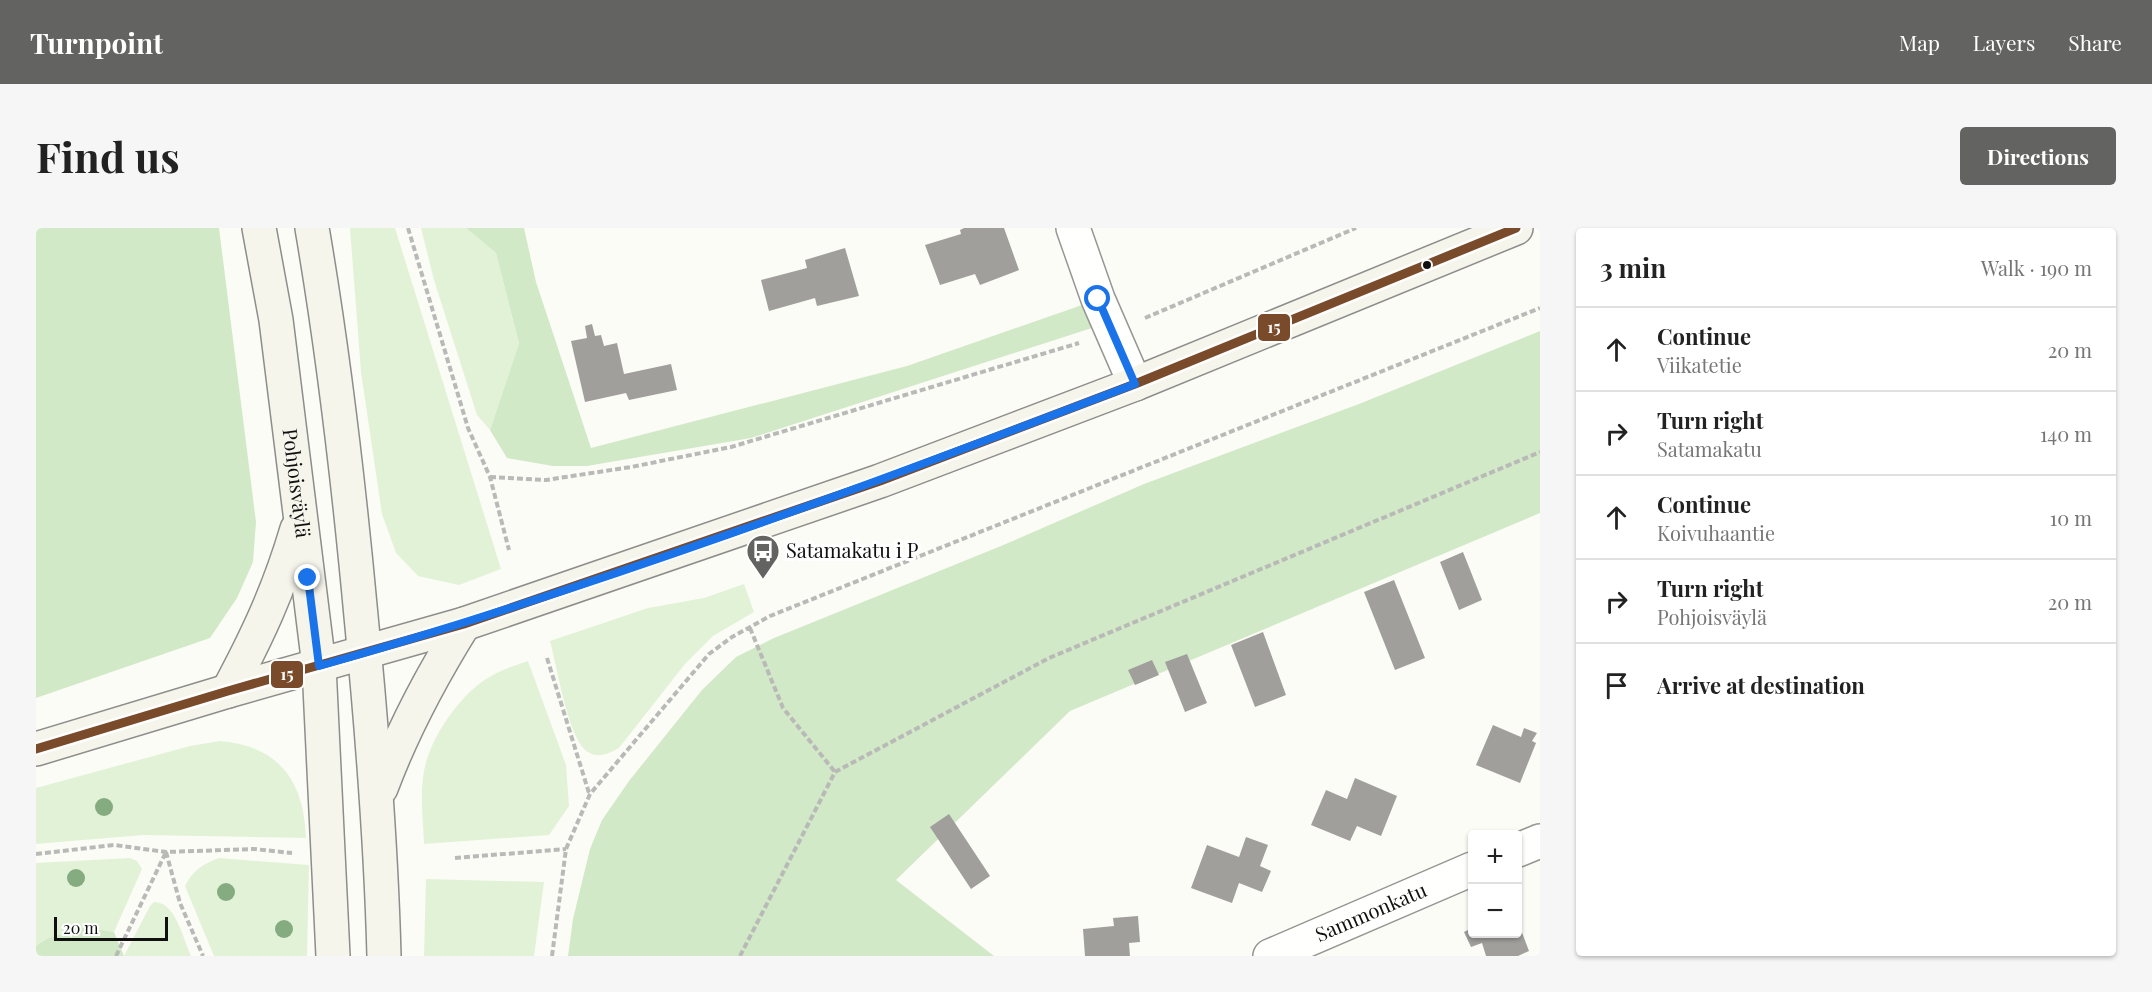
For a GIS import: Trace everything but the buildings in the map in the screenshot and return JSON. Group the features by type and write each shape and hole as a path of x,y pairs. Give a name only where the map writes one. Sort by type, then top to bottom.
{"street":[{"name":"Pohjoisväylä","path":"259,228 276,320 302,513 319,666 333,956"},
{"path":"312,228 326,306 348,483 364,653 384,956"},
{"path":"1073,228 1112,333 1135,384"},
{"path":"36,749 228,691 464,624 879,482 1135,384 1516,228"},
{"path":"228,691 281,584 302,513"},
{"path":"375,803 400,738 427,682 464,624"},
{"path":"1522,848 1540,841"},
{"name":"Sammonkatu","path":"1270,956 1468,871"}],"path":[{"path":"408,228 468,428 490,477 509,550"},
{"path":"490,477 546,480 631,468 731,447 1112,333 1356,228"},
{"path":"552,956 566,849 590,794 709,654 732,637 770,616 1540,308"},
{"path":"740,956 835,772 1049,658 1540,452"},
{"path":"750,628 783,708 835,772"},
{"path":"547,658 590,794"},
{"path":"36,854 114,845 166,852 254,849 299,854"},
{"path":"455,858 566,849"},
{"path":"116,956 166,852"},
{"path":"166,852 180,903 202,956"}],"green space":[{"path":"36,228 219,228 256,522 253,562 237,598 210,638 36,698"},
{"path":"350,228 395,228 501,569 459,585 418,576 396,553 382,514 361,372"},
{"path":"421,228 466,228 496,253 519,345 490,430 477,415 434,280"},
{"path":"466,228 524,228 536,282 591,448 907,366 1085,304 1095,327 751,438 587,466 553,466 507,458 490,430 519,344 496,253"},
{"path":"1540,331 1540,513 1070,711 896,880 994,956 568,956 573,919 590,849 602,820 629,781 702,690 736,657 774,638 1001,546 1144,484 1359,404"},
{"path":"744,584 754,612 713,636 685,664 619,748 600,755 588,752 581,745 569,718 550,641 648,608 704,598"},
{"path":"528,661 566,765 569,806 549,835 424,844 423,777 428,756 438,733 472,689 501,671"},
{"path":"220,741 241,744 258,750 285,770 300,800 306,838 143,835 36,844 36,788 190,746"},
{"path":"130,858 137,861 142,869 114,932 83,927 36,946 36,863"},
{"path":"219,858 309,865 307,956 214,956 185,886 199,868"},
{"path":"426,879 544,882 534,956 424,956"},
{"path":"154,902 168,908 173,915 182,931 191,956 124,956"},
{"path":"83,927 114,932 124,956 36,956 36,946 47,939"}],"transit line":[{"name":"15","path":"36,749 228,691 464,624 880,481 1135,384 1516,228"}],"place":[{"name":"Satamakatu i P","path":"763,580"}],"route":[{"path":"308,578 319,666 464,624 879,482 1135,384 1098,299"}]}
